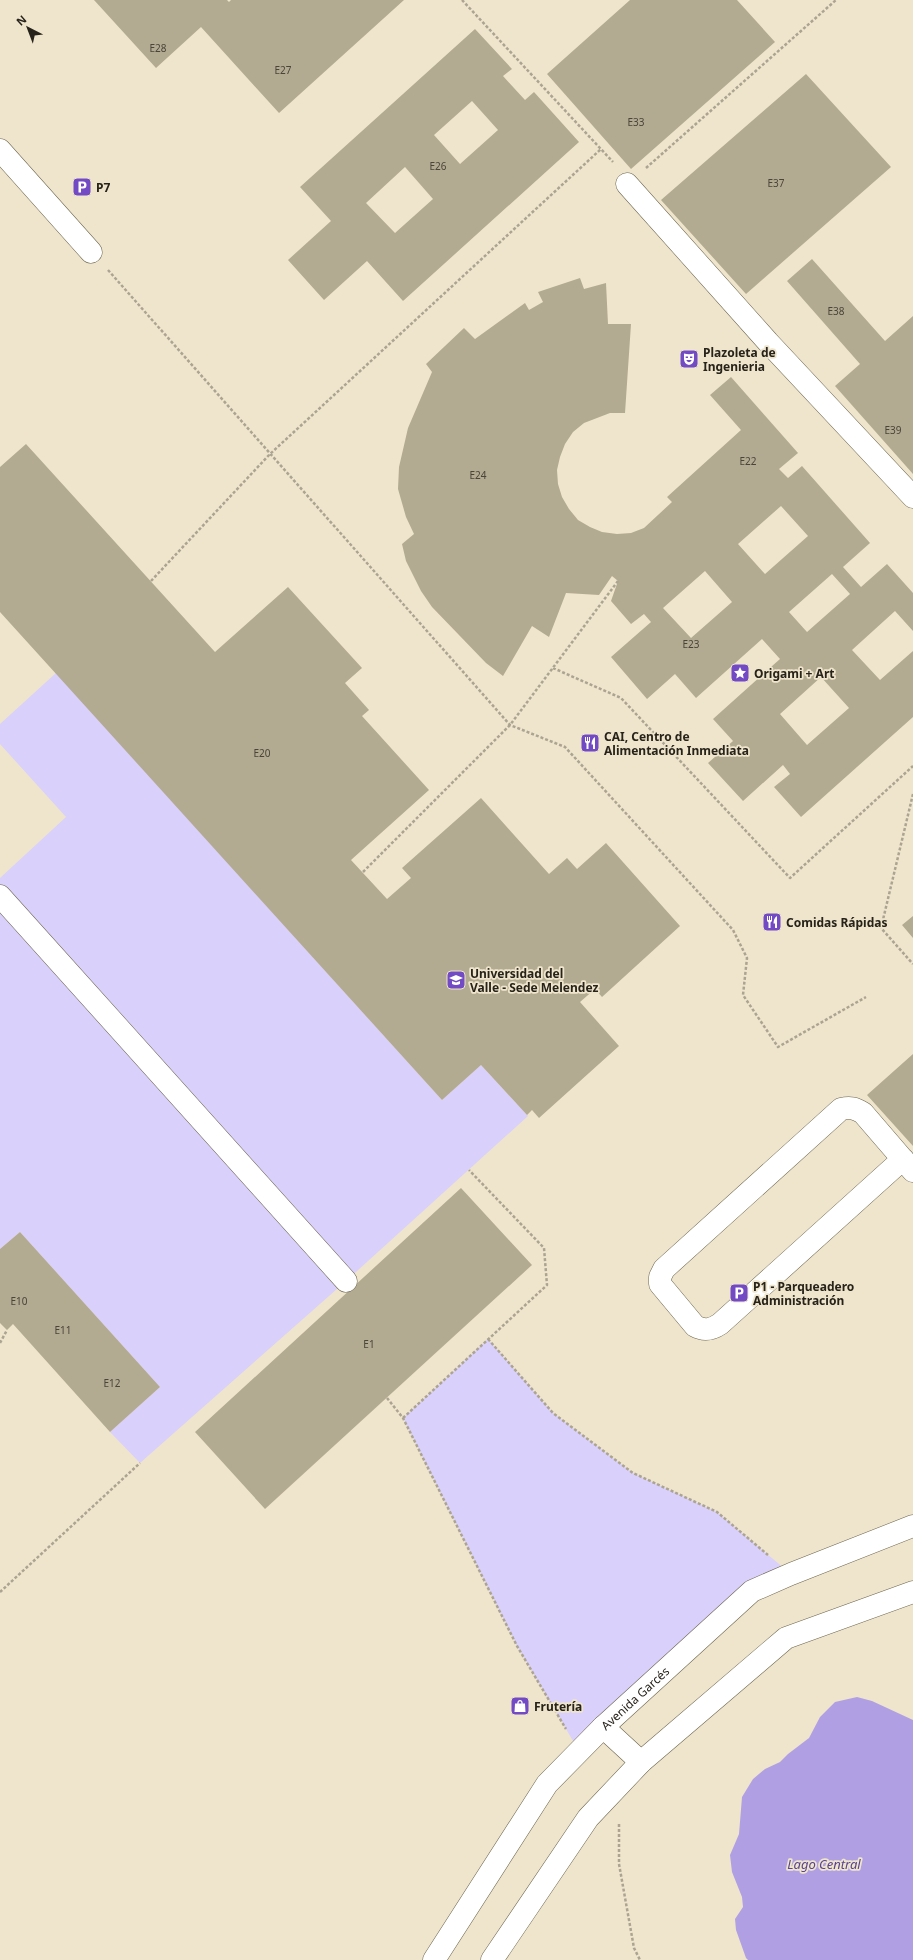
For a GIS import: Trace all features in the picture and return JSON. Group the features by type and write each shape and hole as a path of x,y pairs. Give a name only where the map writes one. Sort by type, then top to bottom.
{"street":[{"path":"0,150 91,252"},
{"path":"629,182 768,342 913,497"},
{"path":"0,896 346,1281"},
{"path":"848,1107 856,1108 863,1113 908,1165 712,1329 702,1330 695,1326 660,1284 660,1277 664,1269 841,1109 848,1107"},
{"name":"Avenida Garcés","path":"434,1960 547,1784 603,1727 752,1591 913,1526"},
{"path":"492,1960 588,1818 641,1762 786,1638 913,1592"},
{"path":"603,1727 641,1762"}],"path":[{"path":"462,0 629,182 836,0"},
{"path":"151,581 270,454 601,150"},
{"path":"91,252 510,725 565,747 733,930 747,958 743,995 778,1047 866,997"},
{"path":"363,872 510,725 618,582"},
{"path":"554,668 622,698 790,878 913,766"},
{"path":"913,794 881,928 913,964"},
{"path":"403,1418 547,1285 544,1248 469,1170"},
{"path":"0,1342 6,1330"},
{"path":"488,1339 553,1413 633,1473 717,1512 791,1574"},
{"path":"387,1398 403,1418 517,1646 579,1752"},
{"path":"0,1592 140,1463"},
{"path":"618,1786 622,1804 619,1824 619,1864 634,1948 640,1960"}],"shaded area":[{"path":"56,673 442,1100 481,1065 528,1116 346,1281 140,1463 110,1432 160,1387 20,1232 0,1249 0,878 66,817 0,744 0,724"},
{"path":"488,1339 553,1413 633,1473 717,1512 791,1574 752,1591 579,1751 517,1646 403,1418"}],"water":[{"name":"Lago Central","path":"857,1697 872,1701 913,1720 913,1960 748,1960 736,1930 735,1919 743,1907 742,1897 732,1872 730,1855 739,1834 742,1797 753,1779 765,1769 780,1762 809,1738 820,1717 835,1702"}],"building":[{"path":"94,0 227,0 229,2 231,0 404,0 279,113 201,27 156,68"},
{"path":"630,0 737,0 775,42 631,169 547,74"},
{"path":"475,29 512,69 503,76 525,100 534,92 579,142 403,301 367,261 324,300 288,260 331,221 300,187","holes":["472,101 498,130 460,164 434,135","405,167 433,199 395,233 366,203"]},
{"path":"806,74 891,167 746,294 661,200"},
{"path":"812,259 885,341 913,316 913,474 835,386 860,364 787,281"},
{"path":"580,278 584,289 606,283 608,324 631,324 625,413 610,413 584,423 573,432 565,444 560,457 557,470 558,484 562,497 578,520 602,532 617,534 631,533 644,528 672,502 667,497 741,430 710,395 731,377 798,453 779,469 788,478 802,466 870,543 843,567 861,587 887,564 913,593 913,631 895,611 852,650 880,680 913,651 913,717 801,817 774,787 790,774 783,765 743,801 708,763 733,741 713,719 780,659 762,639 696,698 675,674 647,699 611,657 651,622 644,614 631,624 611,601 618,581 612,576 599,595 566,593 549,637 532,626 503,676 486,663 432,607 421,591 406,561 402,544 414,534 406,517 398,489 399,467 408,428 432,372 426,364 464,328 475,339 525,303 529,310 543,302 538,292","holes":["781,506 808,536 765,574 738,544","705,571 732,602 691,638 663,608","832,574 850,594 807,632 789,612","821,677 849,708 807,745 780,714"]},
{"path":"26,444 215,652 288,587 362,668 345,683 369,710 362,716 429,790 351,860 387,899 411,878 402,868 481,798 549,874 567,858 577,869 606,843 680,926 602,997 595,989 580,1002 619,1046 539,1118 532,1110 527,1115 481,1065 442,1100 0,612 0,467"},
{"path":"913,916 913,938 902,925"},
{"path":"913,1054 913,1146 867,1095"},
{"path":"461,1188 532,1265 265,1509 195,1432"},
{"path":"20,1232 160,1387 110,1432 13,1324 7,1330 0,1323 0,1249"}],"place":[{"name":"P7","path":"82,187"},
{"name":"Plazoleta de Ingenieria","path":"689,359"},
{"name":"Origami + Art","path":"740,673"},
{"name":"CAI, Centro de Alimentación Inmediata","path":"590,743"},
{"name":"Comidas Rápidas","path":"772,922"},
{"name":"Universidad del Valle - Sede Melendez","path":"456,980"},
{"name":"P1 - Parqueadero Administración","path":"739,1293"},
{"name":"Frutería","path":"520,1706"}]}
